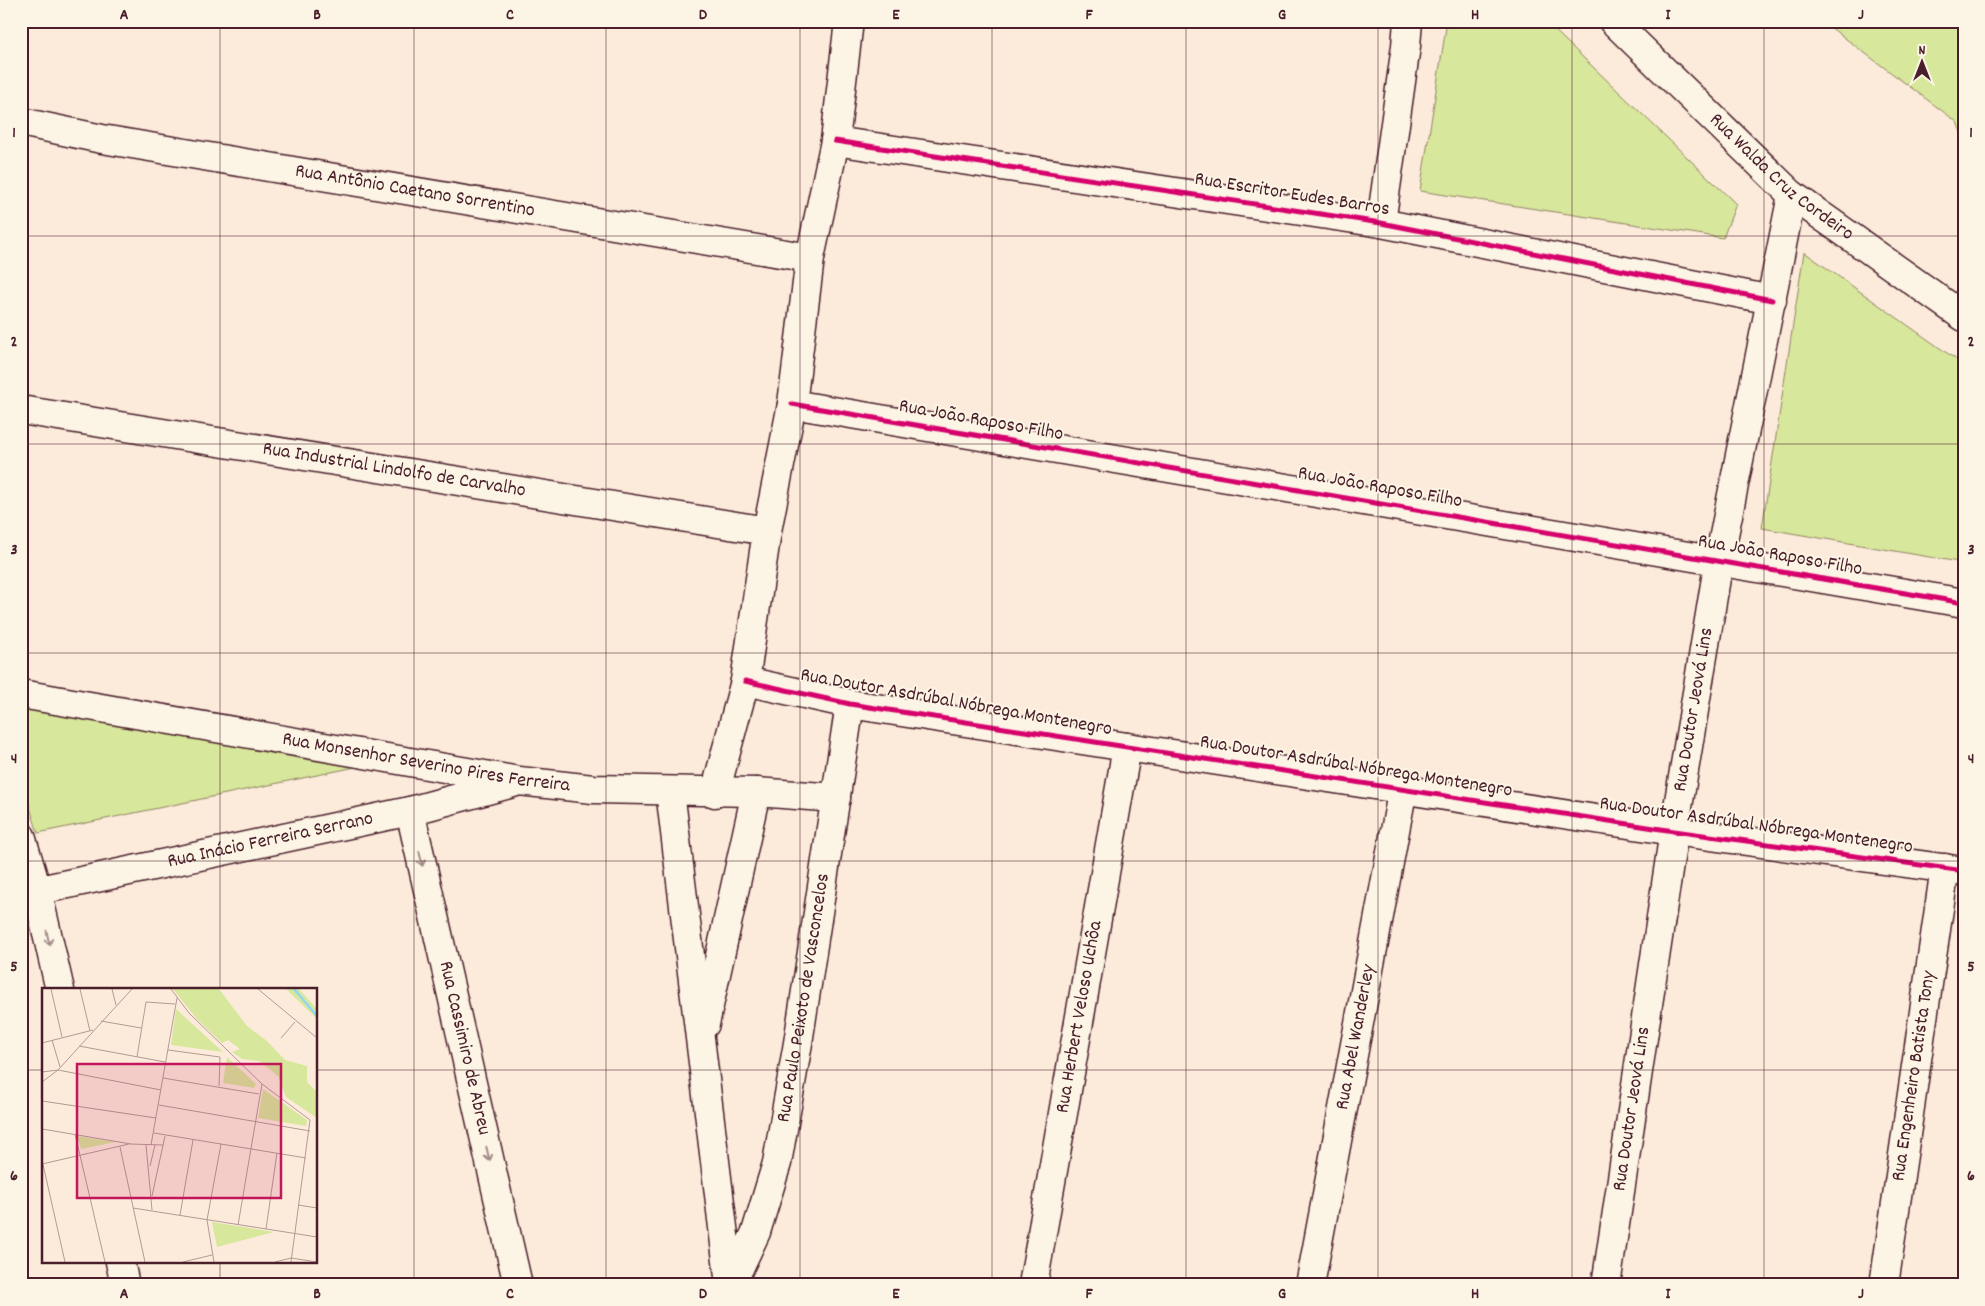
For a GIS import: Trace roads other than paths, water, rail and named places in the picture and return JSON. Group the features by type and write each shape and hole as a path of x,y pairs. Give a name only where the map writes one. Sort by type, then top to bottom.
{"street":[{"path":"715,793 746,681 767,531 792,404 810,258 835,141 849,21"},
{"path":"1381,223 1408,21"},
{"name":"Rua Walda Cruz Cordeiro","path":"1613,21 1792,196 1964,317"},
{"name":"Rua Antônio Caetano Sorrentino","path":"21,122 102,139 810,258"},
{"name":"Rua Escritor Eudes Barros","path":"835,141 1381,223 1772,300"},
{"name":"Rua Doutor Jeová Lins","path":"1606,1285 1674,831 1719,560 1792,196"},
{"name":"Rua João Raposo Filho","path":"792,404 1964,603"},
{"name":"Rua Industrial Lindolfo de Carvalho","path":"21,410 767,531"},
{"name":"Rua Doutor Asdrúbal Nóbrega Montenegro","path":"746,681 850,704 1674,831 1954,869"},
{"name":"Rua Monsenhor Severino Pires Ferreira","path":"21,694 519,781 594,789 670,790 715,793 756,792 836,798"},
{"name":"Rua Paulo Peixoto de Vasconcelos","path":"730,1285 756,1232 777,1163 798,1043 850,704"},
{"name":"Rua Herbert Veloso Uchôa","path":"1033,1285 1127,747"},
{"name":"Rua Inácio Ferreira Serrano","path":"29,892 410,811 519,781"},
{"name":"Rua Abel Wanderley","path":"1310,1285 1403,788"},
{"name":"Rua Paulo Peixoto de Vasconcelos","path":"670,790 730,1285"},
{"name":"Rua Paulo Peixoto de Vasconcelos","path":"700,1045 756,792"},
{"name":"Rua Cassimiro de Abreu","path":"410,811 518,1285"},
{"path":"21,836 29,892 59,988"},
{"name":"Rua Engenheiro Batista Tony","path":"1884,1285 1954,869"},
{"path":"120,1264 125,1285"}]}
